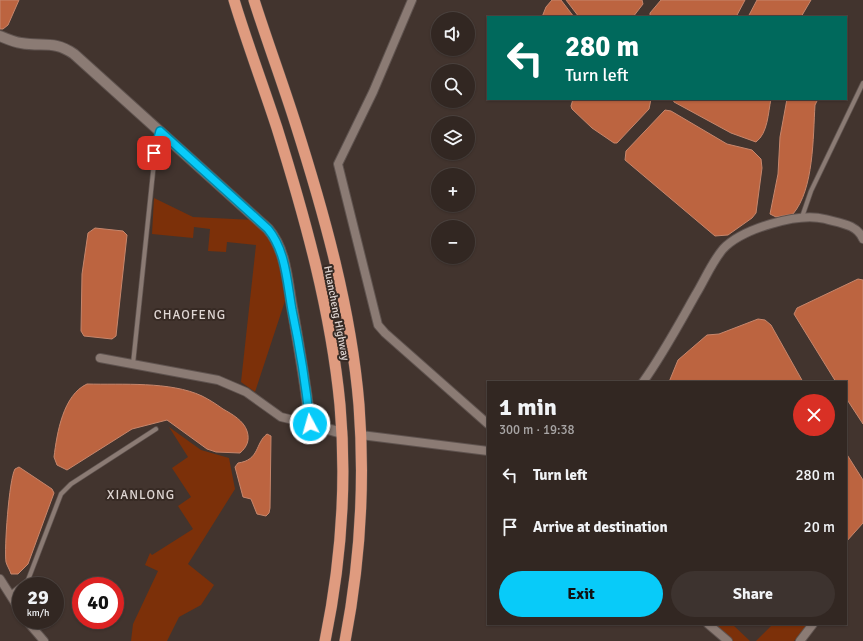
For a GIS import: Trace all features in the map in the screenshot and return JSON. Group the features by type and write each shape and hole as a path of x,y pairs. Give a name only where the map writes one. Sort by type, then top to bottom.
{"highway":[{"name":"Huancheng Highway","path":"234,0 277,130 313,258 335,364 342,433 342,503 335,582 325,641"},
{"name":"Huancheng Highway","path":"254,0 296,124 332,254 354,362 361,435 362,503 354,585 345,641"}],"street":[{"path":"412,0 373,92 338,164 378,325 385,333 487,423"},
{"path":"0,36 21,43 54,44 66,49 160,131 268,229 276,240 285,271 305,377 310,424"},
{"path":"644,381 724,248 760,228 779,221 802,217 820,218 849,225 859,232 863,239"},
{"path":"100,358 218,380 246,392 281,418 342,433"},
{"path":"361,435 487,451"},
{"path":"0,579 12,597"},
{"path":"709,625 728,641"},
{"path":"800,641 812,625"},
{"path":"34,629 44,641"}],"lane":[{"path":"802,217 811,191 863,83"},
{"path":"133,364 154,153 160,131"},
{"path":"10,594 28,580 62,494 71,484 156,429"}],"shaded area":[{"path":"0,0 19,0 8,25 3,29 0,29"},
{"path":"552,0 561,0 573,16 542,16 546,7"},
{"path":"566,0 642,0 643,4 634,16 578,16"},
{"path":"661,0 745,0 737,16 650,16 650,13"},
{"path":"757,0 811,0 802,16 749,16"},
{"path":"573,100 651,100 649,109 617,143 614,143 592,128 572,109 571,106"},
{"path":"673,100 771,100 765,128 760,138 756,142 731,133 674,102"},
{"path":"787,100 818,100 815,105 813,147 809,177 805,191 793,214 776,217 770,214 778,174 780,137"},
{"path":"665,110 671,111 727,144 752,150 761,159 762,168 756,213 752,218 728,235 715,236 625,160 626,151"},
{"path":"154,198 193,217 254,220 263,228 276,249 285,301 255,392 241,382 256,245 227,242 226,252 208,251 210,229 194,227 193,238 152,234"},
{"path":"95,228 123,231 127,235 116,336 112,339 84,336 81,331 82,274 88,233"},
{"path":"858,279 863,280 863,424 847,400 847,381 835,381 794,314 797,308"},
{"path":"758,319 765,320 771,325 802,381 669,381 678,360 707,335 719,334"},
{"path":"87,384 161,386 189,391 208,399 240,421 247,431 247,443 240,453 216,452 207,449 167,420 132,429 67,470 57,465 54,457 59,426 72,397 79,389"},
{"path":"169,427 201,450 229,458 235,489 188,564 214,585 201,605 179,617 167,641 131,641 133,624 158,571 145,565 150,553 152,555 193,529 178,506 191,497 172,468 188,457"},
{"path":"267,434 271,436 270,508 269,513 266,516 257,514 251,499 243,497 235,467 238,463 245,461 254,455 260,442"},
{"path":"847,455 863,480 863,523 847,541"},
{"path":"19,467 52,489 54,493 28,564 18,574 11,574 6,562 8,515 13,475 15,469"},
{"path":"716,625 733,625 750,641 733,641"},
{"path":"772,625 807,625 794,641 756,641"}],"district":[{"name":"CHAOFENG","path":"190,314"},
{"name":"XIANLONG","path":"141,494"}],"route":[{"path":"154,153 160,131 234,197 268,229 276,240 280,248 285,271 305,377 310,424"}]}
